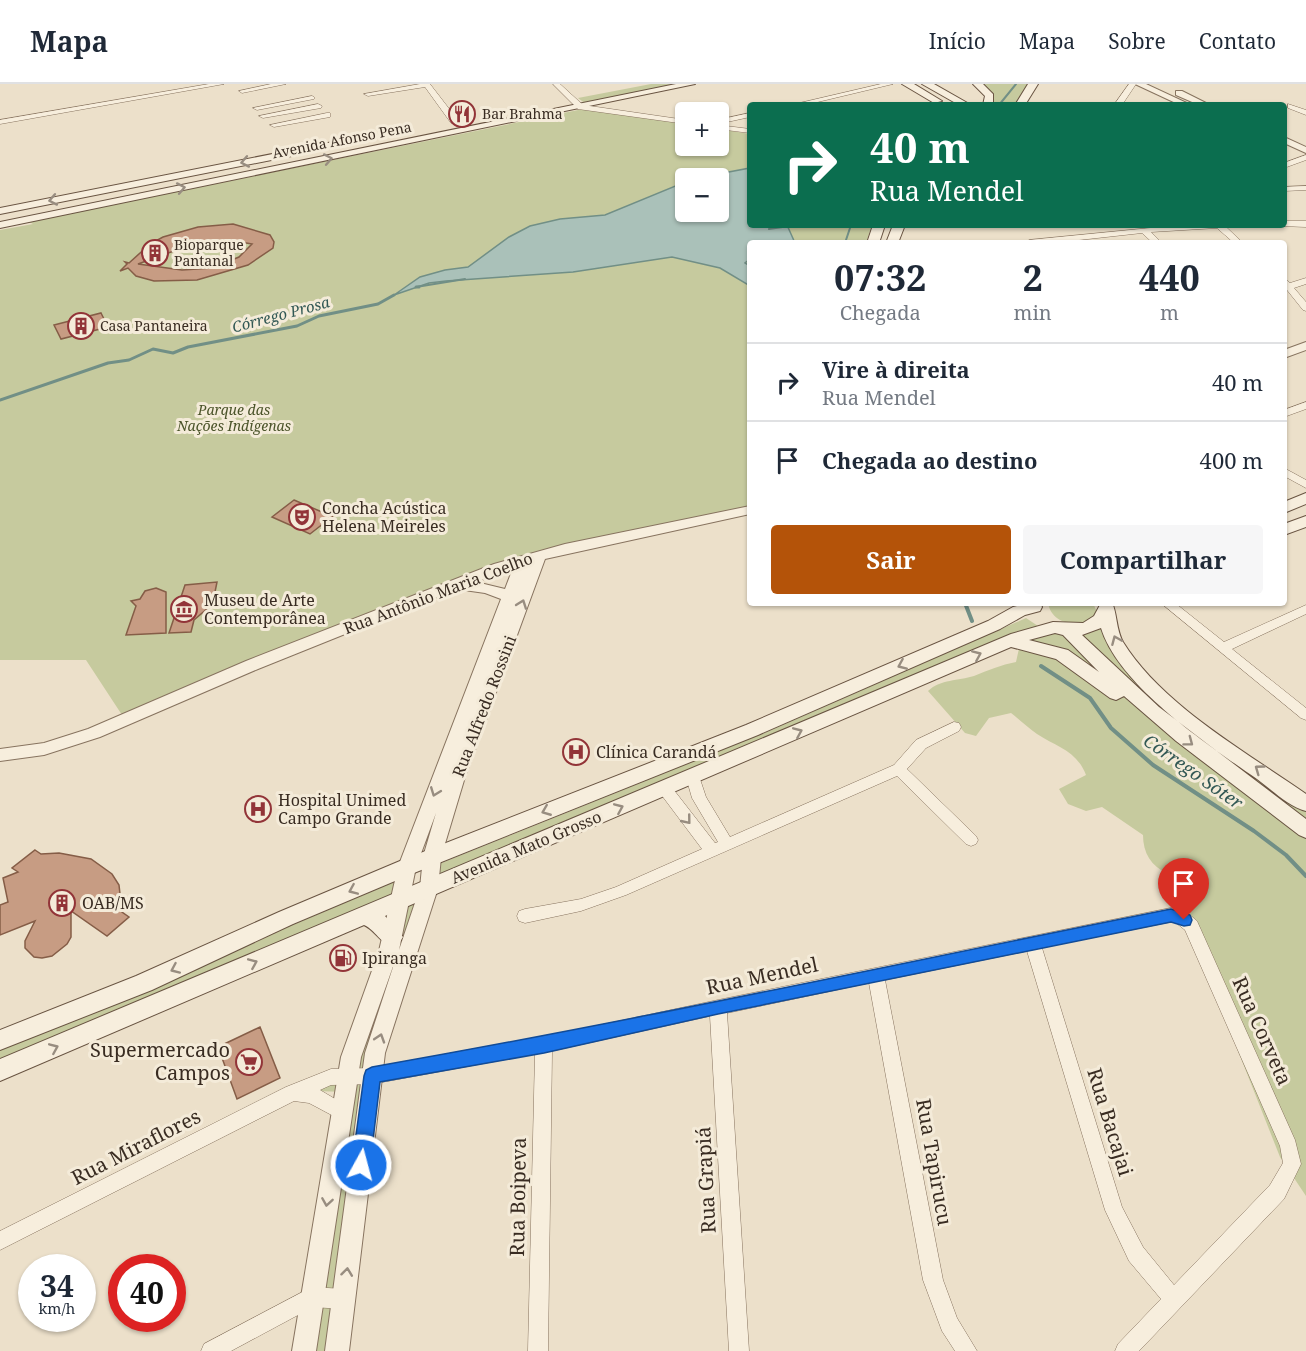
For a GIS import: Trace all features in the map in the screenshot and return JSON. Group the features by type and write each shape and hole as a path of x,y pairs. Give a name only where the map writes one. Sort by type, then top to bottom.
{"main road":[{"name":"Avenida Afonso Pena","path":"0,211 638,84"},
{"name":"Avenida Afonso Pena","path":"0,225 690,84"},
{"path":"907,84 938,102"},
{"path":"927,84 960,102"},
{"path":"978,84 990,96 989,102"},
{"path":"1022,102 1033,84"},
{"path":"610,100 607,106 612,111"},
{"path":"546,102 549,108 558,112"},
{"path":"533,105 543,109 545,114"},
{"path":"153,180 154,189 159,192"},
{"path":"130,185 139,190 137,197"},
{"path":"1287,507 1306,498"},
{"path":"1287,529 1306,521"},
{"path":"994,625 1007,606"},
{"name":"Avenida Mato Grosso","path":"0,1040 144,983 286,918 407,867 680,756 752,730 994,625 1032,606"},
{"path":"1035,606 1037,615 1061,630 1161,721 1306,830"},
{"path":"1107,607 1115,643 1146,683 1184,714 1306,804"},
{"name":"Avenida Mato Grosso","path":"0,1070 1010,641 1061,630 1085,629 1098,624 1107,607"},
{"path":"1010,641 1062,654 1136,710 1161,721"},
{"path":"752,730 760,736 754,750"},
{"path":"665,789 664,776 680,756"},
{"path":"365,916 377,921 392,937"},
{"path":"121,1019 123,1003 144,983"}],"street":[{"path":"0,122 221,84"},
{"path":"242,91 283,84 290,92 296,111 303,119"},
{"path":"556,84 581,107 675,120"},
{"path":"809,102 890,84"},
{"path":"1120,102 1132,84"},
{"path":"1139,84 1176,100 1189,102"},
{"path":"1159,84 1189,102"},
{"path":"368,94 427,85 454,121"},
{"path":"1128,92 1150,88"},
{"path":"258,97 290,92"},
{"path":"257,108 312,98"},
{"path":"1306,102 1291,106 1306,113"},
{"path":"263,116 318,106"},
{"path":"274,125 327,115"},
{"path":"729,120 747,116"},
{"path":"729,128 747,131"},
{"path":"1287,143 1306,151"},
{"path":"1287,165 1306,157"},
{"path":"1287,189 1306,188"},
{"path":"1287,224 1306,224"},
{"path":"1076,240 1174,228"},
{"path":"1222,228 1236,240"},
{"path":"1063,229 1068,240"},
{"path":"1144,230 1155,240"},
{"path":"1287,285 1306,281"},
{"path":"1287,286 1306,308"},
{"path":"1287,353 1306,346"},
{"path":"1287,413 1306,405"},
{"path":"1287,473 1306,485"},
{"name":"Rua Antônio Maria Coelho","path":"0,755 44,749 94,734 252,665 456,584 531,558 747,511"},
{"path":"304,1351 347,1075 392,937 407,867 509,597 531,558"},
{"name":"Rua Alfredo Rossini","path":"337,1351 375,1053 429,888 432,857 456,777 531,558"},
{"path":"456,584 488,588 509,597"},
{"path":"1171,606 1304,711"},
{"path":"1222,648 1306,609"},
{"path":"525,916 591,902 899,769 921,744 954,727"},
{"path":"899,769 927,800 970,840"},
{"path":"693,777 699,798 726,843"},
{"path":"665,789 711,849"},
{"name":"Rua Mendel","path":"347,1075 372,1076 544,1045 718,1006 1171,915 1184,920"},
{"name":"Rua Corveta","path":"1174,1300 1277,1192 1292,1164 1289,1146 1256,1066 1191,926 1184,920"},
{"name":"Rua Bacajai","path":"1032,943 1114,1210 1136,1254 1174,1300"},
{"name":"Rua Tapirucu","path":"876,975 933,1280 949,1324 967,1351"},
{"path":"375,985 384,995 389,1011"},
{"name":"Rua Grapiá","path":"718,1006 739,1351"},
{"name":"Rua Boipeva","path":"538,1351 544,1045"},
{"name":"Rua Miraflores","path":"0,1241 292,1093 323,1080 347,1075"},
{"path":"292,1093 312,1095 341,1112"},
{"path":"212,1351 312,1297 343,1299"},
{"path":"1125,1351 1174,1300"}],"green space":[{"path":"651,84 684,84 586,104 578,98"},
{"path":"981,84 1031,84 1018,102 993,102 993,95"},
{"name":"Parque das Nações Indígenas","path":"583,109 675,123 675,156 729,156 729,131 747,134 747,228 871,228 867,240 747,240 747,507 571,544 122,715 86,660 0,660 0,230 33,224 29,222"},
{"path":"1049,606 1094,606 1097,612 1094,619 1073,623 1060,620"},
{"path":"1026,618 1041,628 435,879 434,866 769,731"},
{"path":"1102,628 1126,664 1306,807 1306,1196 1280,1157 1168,874 1149,858 1143,835 1102,807 1086,811 1068,804 1059,789 1086,775 1082,767 1066,750 1037,734 1011,713 989,718 976,736 965,733 928,691 944,682 974,676 1016,662 1020,644 1035,644 1028,637 1046,630 1070,636 1084,635"},
{"path":"399,880 395,899 0,1066 0,1048"},
{"path":"421,901 393,993 333,1351 315,1351 350,1092 312,1091 353,1075 409,905"}],"water":[{"path":"747,169 747,228 788,228 794,240 747,240 747,261 745,263 747,264 747,284 720,268 672,257 573,272 429,283 394,295 420,277 468,267 509,237 530,226 560,219 605,215 675,186 675,222 729,222 729,172"}],"building":[{"name":"Bioparque Pantanal","path":"233,224 270,235 274,242 273,248 248,265 197,280 154,281 136,276 128,268 120,271 127,264 125,262 129,263 150,244 163,237 198,227","holes":["229,240 252,244 239,257 212,268 182,270 138,264 171,252"]},
{"name":"Casa Pantaneira","path":"101,313 108,327 61,339 54,325"},
{"name":"Concha Acústica Helena Meireles","path":"294,500 333,516 310,534 272,517"},
{"path":"217,582 214,597 208,608 194,620 191,632 169,633 185,585"},
{"path":"156,588 166,592 166,633 126,635 136,606 131,601 140,599 145,591"},
{"name":"OAB/MS","path":"35,850 41,854 59,853 91,859 112,874 119,885 122,912 129,917 107,936 71,911 71,937 67,944 52,956 42,958 34,957 25,948 25,941 35,921 0,935 0,905 8,902 3,878 18,872 12,868"},
{"name":"Supermercado Campos","path":"260,1027 280,1078 237,1099 218,1047"}],"waterway":[{"name":"Córrego Prosa","path":"1001,102 1016,84"},
{"path":"769,229 776,228"},
{"name":"Córrego Sóter","path":"846,240 850,228"},
{"path":"419,287 416,287 465,279"},
{"name":"Córrego Prosa","path":"0,400 108,363 129,360 153,349 173,353 188,347 297,326 319,316 378,304 394,295"},
{"name":"Córrego Sóter","path":"966,606 972,621"},
{"name":"Córrego Sóter","path":"1041,666 1090,698 1111,728 1153,765 1254,831 1286,855 1306,876"}],"place":[{"name":"Bar Brahma","path":"462,114"},
{"name":"Bioparque Pantanal","path":"155,253"},
{"name":"Casa Pantaneira","path":"81,326"},
{"name":"Concha Acústica Helena Meireles","path":"302,517"},
{"name":"Museu de Arte Contemporânea","path":"184,609"},
{"name":"Clínica Carandá","path":"576,752"},
{"name":"Hospital Unimed Campo Grande","path":"258,809"},
{"name":"OAB/MS","path":"62,903"},
{"name":"Ipiranga","path":"343,958"},
{"name":"Supermercado Campos","path":"249,1062"}],"route":[{"path":"361,1165 372,1076 544,1045 718,1006 1171,915 1179,916 1184,920"}]}
